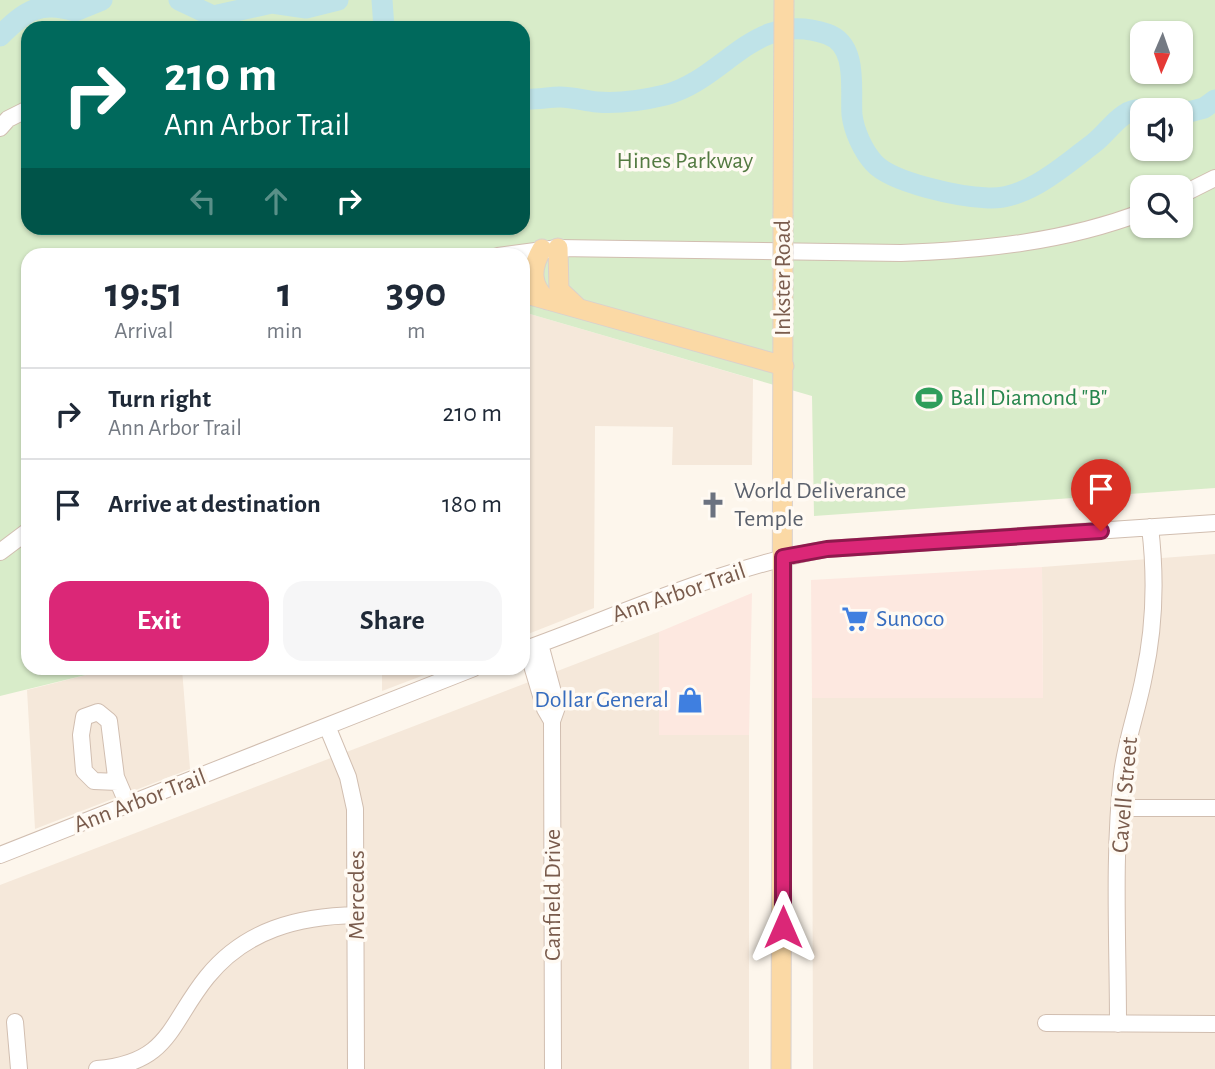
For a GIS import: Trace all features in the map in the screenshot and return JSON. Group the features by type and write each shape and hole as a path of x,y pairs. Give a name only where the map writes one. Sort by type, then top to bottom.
{"main road":[{"name":"Inkster Road","path":"781,1069 784,0"},
{"path":"547,300 535,288 534,266 550,249"},
{"path":"550,249 559,290 570,303 586,312"},
{"path":"530,295 783,366"}],"street":[{"path":"0,128 21,113"},
{"path":"1193,189 1215,178"},
{"path":"530,252 550,249 887,253 954,251 1048,239 1130,216"},
{"name":"Ann Arbor Trail","path":"530,648 783,557 838,548 1215,523"},
{"name":"Cavell Street","path":"1118,1024 1119,808 1126,749 1144,676 1152,629 1154,574 1150,527"},
{"path":"0,552 21,536"},
{"name":"Canfield Drive","path":"530,648 552,721 553,1069"},
{"name":"Ann Arbor Trail","path":"0,855 456,675"},
{"name":"Mercedes","path":"327,726 348,777 355,809 356,1069"},
{"path":"118,782 128,806"},
{"path":"1119,808 1215,808"},
{"path":"97,1069 127,1064 155,1050 174,1029 206,978 244,942 296,920 356,915"},
{"path":"15,1022 19,1069"},
{"path":"1046,1023 1215,1024"}],"shaded area":[{"path":"530,314 753,379 752,465 672,465 673,427 595,426 594,608 530,633"},
{"path":"1215,554 1215,1069 813,1069 812,698 1043,698 1042,567"},
{"path":"1042,567 1043,698 812,698 811,580"},
{"path":"752,593 749,735 659,735 659,632"},
{"path":"659,632 659,735 749,735 749,1069 0,1069 0,885"},
{"path":"86,675 182,675 190,769 35,829 27,690"},
{"path":"382,675 424,675 382,691"}],"green space":[{"name":"Hines Parkway","path":"0,0 1215,0 1215,488 814,516 812,396 530,314 530,248 21,248 21,675 86,675 0,696"}],"waterway":[{"path":"0,36 25,14 42,7 75,11 102,0"},
{"path":"179,0 213,16 272,3 306,8 338,0"},
{"path":"382,0 384,21"},
{"path":"530,99 565,97 614,102 657,97 686,87 760,38 779,31 802,29 827,34 837,40 848,58 852,81 853,121 863,147 874,163 895,177 911,183 944,192 988,198 1017,193 1045,180 1130,112"},
{"path":"1193,111 1204,108 1215,100"}],"place":[{"name":"Ball Diamond \"B\"","path":"929,398"},
{"name":"World Deliverance Temple","path":"713,505"},
{"name":"Sunoco","path":"855,619"},
{"name":"Dollar General","path":"690,700"}],"route":[{"path":"783,927 783,557 827,549 1101,531"}]}
